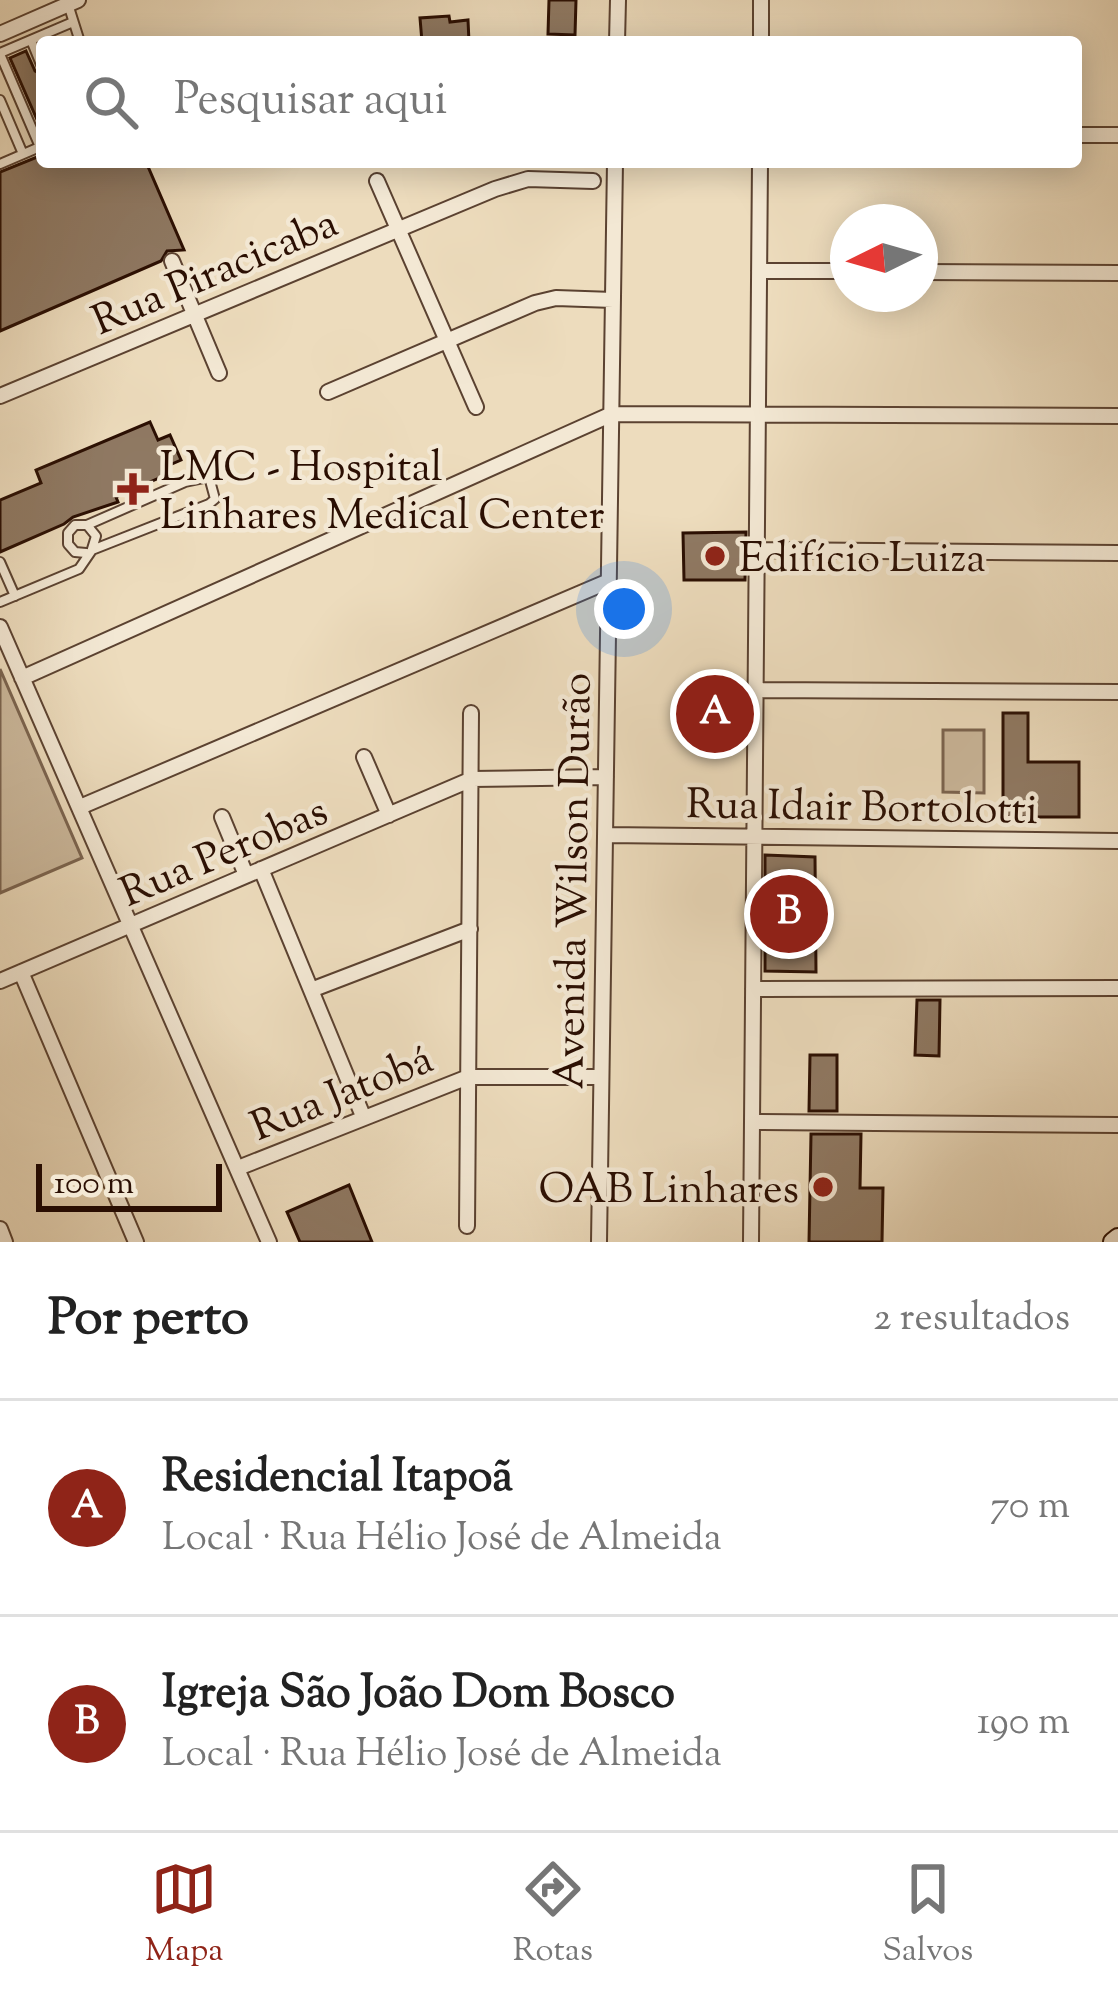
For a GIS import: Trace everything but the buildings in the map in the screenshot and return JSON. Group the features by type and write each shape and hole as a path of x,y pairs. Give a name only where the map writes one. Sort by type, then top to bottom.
{"street":[{"path":"617,36 618,0"},
{"path":"761,0 761,36"},
{"path":"0,34 73,2"},
{"path":"1082,135 1118,136"},
{"name":"Avenida Wilson Durão","path":"598,1242 616,168"},
{"path":"751,1242 760,168"},
{"name":"Rua Piracicaba","path":"0,396 495,188 528,179 593,181"},
{"path":"377,181 476,407"},
{"path":"172,262 218,373"},
{"path":"759,271 830,272"},
{"path":"938,272 1118,273"},
{"path":"328,392 556,298 613,300"},
{"path":"22,678 612,414 1118,416"},
{"path":"757,550 1118,553"},
{"path":"80,807 609,581"},
{"path":"0,627 269,1242"},
{"path":"755,690 1118,692"},
{"path":"467,1226 471,713"},
{"path":"364,758 389,814"},
{"path":"472,779 606,777"},
{"name":"Rua Perobas","path":"0,981 472,779"},
{"path":"222,817 311,990 363,1116"},
{"name":"Rua Idair Bortolotti","path":"605,835 1118,841"},
{"path":"311,990 470,929"},
{"path":"21,972 136,1242"},
{"path":"753,989 1118,988"},
{"path":"468,1077 601,1077"},
{"name":"Rua Jatobá","path":"238,1168 468,1077"},
{"path":"752,1122 1118,1125"},
{"path":"0,1229 5,1242"}],"lane":[{"path":"73,2 78,36"},
{"path":"40,36 73,22"},
{"path":"36,38 0,54 36,136"},
{"path":"31,40 36,52"},
{"path":"0,100 23,154"},
{"path":"0,164 36,149"},
{"path":"209,477 215,499 209,504 89,551 70,549 67,538 75,526 209,477"},
{"path":"0,602 79,569 96,536 87,525"},
{"path":"0,562 15,596"}],"shaded area":[{"path":"0,669 82,858 0,893"},
{"path":"943,730 984,730 984,793 943,792"}],"place":[{"name":"LMC - Hospital Linhares Medical Center","path":"133,489"},
{"name":"Edifício Luiza","path":"715,556"},
{"name":"Residencial Itapoã","path":"715,714"},
{"name":"Igreja São João Dom Bosco","path":"789,914"},
{"name":"OAB Linhares","path":"823,1187"}]}
